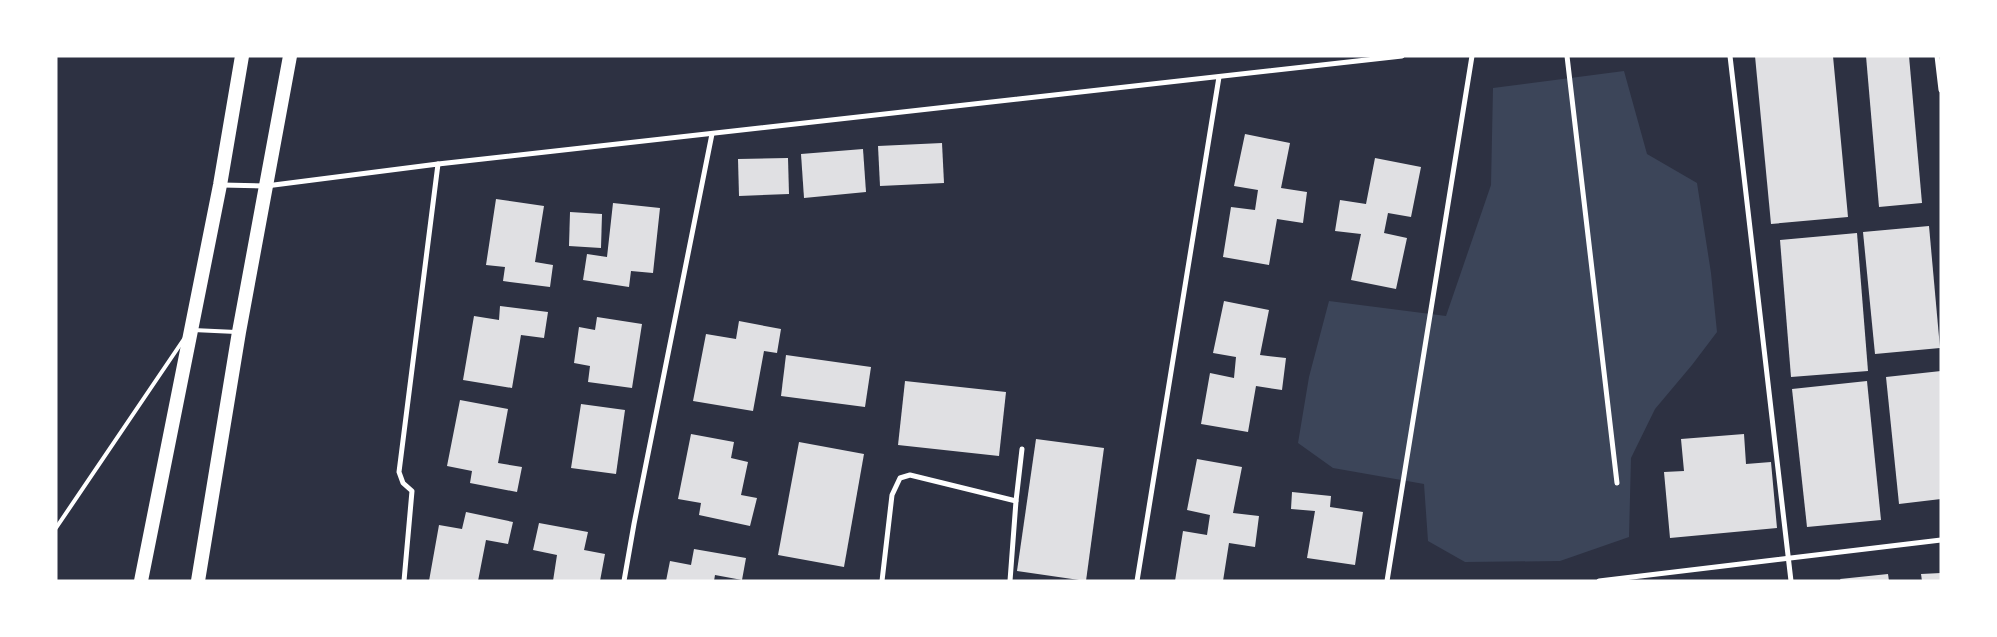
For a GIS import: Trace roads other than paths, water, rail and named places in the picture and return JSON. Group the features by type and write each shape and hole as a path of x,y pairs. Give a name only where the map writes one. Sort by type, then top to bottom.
{"highway":[{"path":"140,581 220,185 242,56"},
{"path":"198,581 239,332 290,56"}],"street":[{"path":"220,185 266,186 438,164 1402,56"},
{"path":"1388,581 1472,56"},
{"path":"1567,56 1616,483"},
{"path":"1730,56 1791,581"},
{"path":"1937,56 1941,90"},
{"path":"1137,581 1219,77"},
{"path":"624,581 712,134"},
{"path":"404,581 412,491 403,483 398,472 438,164"},
{"path":"1010,581 1022,449"},
{"path":"882,581 892,495 900,478 910,475 1016,501"},
{"path":"1598,581 1941,540"}],"lane":[{"path":"56,528 190,329 239,332"}]}
